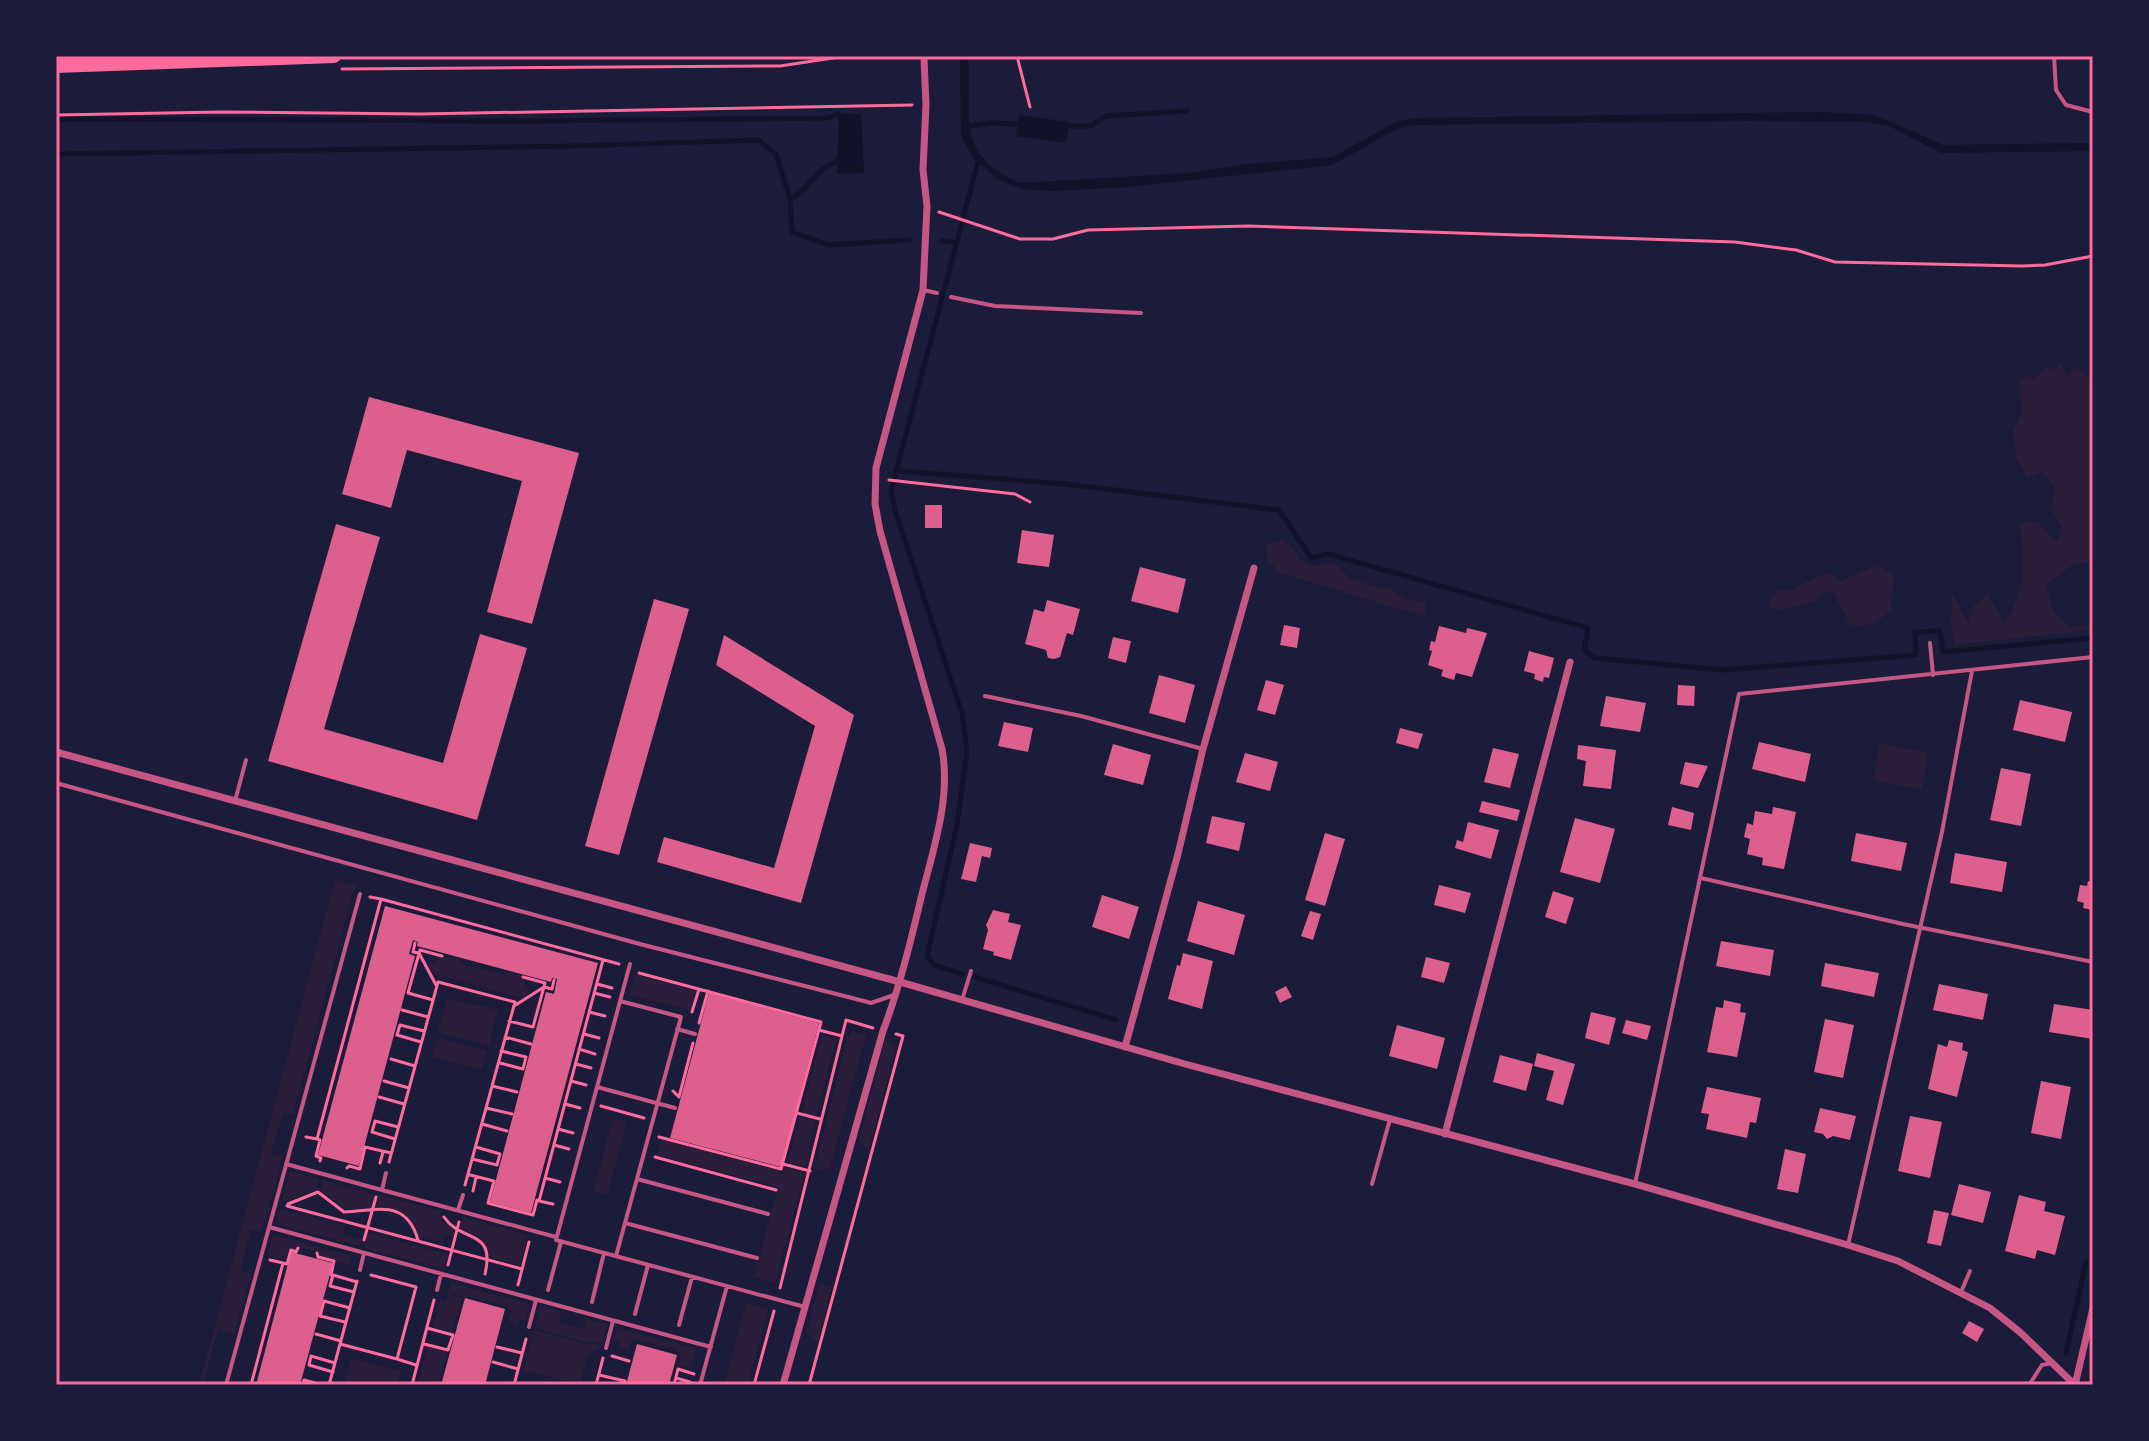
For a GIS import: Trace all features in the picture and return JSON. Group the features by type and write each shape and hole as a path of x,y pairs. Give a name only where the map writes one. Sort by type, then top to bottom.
{"highway":[{"path":"56,66 333,63"}],"street":[{"path":"783,1385 880,1042 900,982 944,800 945,764 875,504 880,453 923,290 927,206 923,170 926,105 924,58"},
{"path":"1125,1047 1254,568"},
{"path":"1445,1134 1570,662"},
{"path":"56,752 1848,1245 1898,1261 1990,1308 2075,1385 2090,1332 2093,1308"}],"lane":[{"path":"2054,56 2056,90 2066,105 2093,112"},
{"path":"923,290 937,293"},
{"path":"951,297 995,306 1141,313"},
{"path":"1930,643 1933,675"},
{"path":"1635,1184 1739,694 2093,657"},
{"path":"1848,1245 1942,832 1972,671"},
{"path":"985,696 1081,716 1203,749"},
{"path":"235,801 246,760"},
{"path":"56,783 636,943 842,996 871,1003 896,995"},
{"path":"1701,878 2093,962"},
{"path":"226,1385 360,894"},
{"path":"548,1290 558,1239 630,964"},
{"path":"962,1000 971,971"},
{"path":"616,1256 681,1017 620,1001"},
{"path":"677,1029 695,1034"},
{"path":"597,1087 675,1108"},
{"path":"1372,1184 1390,1119"},
{"path":"286,1164 805,1307"},
{"path":"382,1190 386,1173"},
{"path":"637,1179 768,1214"},
{"path":"458,1210 463,1195"},
{"path":"625,1223 757,1258"},
{"path":"269,1227 711,1347"},
{"path":"360,1270 363,1253"},
{"path":"592,1302 604,1253"},
{"path":"635,1314 648,1265"},
{"path":"1961,1292 1970,1271"},
{"path":"437,1290 441,1274"},
{"path":"679,1325 692,1277"},
{"path":"700,1385 727,1286"},
{"path":"529,1327 536,1300"},
{"path":"606,1348 613,1321"},
{"path":"2029,1385 2042,1365 2052,1363"}],"path":[{"path":"333,63 780,66 846,56"},
{"path":"1017,56 1030,107"},
{"path":"1149,56 1356,56"},
{"path":"56,115 220,112 421,114 926,105"},
{"path":"927,206 969,224 1020,239 1053,239 1088,230 1248,226 1735,242 1796,250 1835,262 2022,266 2093,256"},
{"path":"889,480 1015,494 1030,502"},
{"path":"360,894 619,963"},
{"path":"317,1139 381,899"},
{"path":"415,943 413,952 419,953 420,950 442,956"},
{"path":"419,953 437,985"},
{"path":"419,953 408,993 433,1000"},
{"path":"468,1175 494,1181 488,1203 533,1215 603,960"},
{"path":"637,972 821,1022 781,1169 659,1137 654,1157 776,1190"},
{"path":"509,1021 533,1027 545,983 523,977"},
{"path":"513,1006 544,987 552,989 554,980"},
{"path":"386,1173 438,982 515,1002 463,1195"},
{"path":"597,984 612,988"},
{"path":"691,1017 699,989"},
{"path":"693,1023 698,1028 708,991"},
{"path":"594,993 610,997"},
{"path":"402,1010 428,1017"},
{"path":"693,1010 702,1013"},
{"path":"589,1012 605,1016"},
{"path":"754,1385 811,1171 846,1020"},
{"path":"421,1042 397,1035 400,1025 424,1031"},
{"path":"819,1030 842,1036"},
{"path":"584,1034 599,1038"},
{"path":"672,1087 679,1097 695,1034"},
{"path":"809,1385 903,1036"},
{"path":"505,1037 531,1044"},
{"path":"683,1047 691,1049"},
{"path":"579,1049 595,1054"},
{"path":"498,1062 523,1069 526,1057 501,1051"},
{"path":"391,1059 415,1066"},
{"path":"576,1064 591,1068"},
{"path":"384,1081 409,1088"},
{"path":"571,1081 586,1085"},
{"path":"492,1086 517,1092"},
{"path":"379,1097 404,1104"},
{"path":"565,1104 580,1108"},
{"path":"592,1104 653,1120"},
{"path":"486,1108 512,1114"},
{"path":"797,1113 821,1119"},
{"path":"395,1139 372,1132 375,1121 398,1127"},
{"path":"482,1124 507,1131"},
{"path":"558,1129 573,1133"},
{"path":"294,1134 320,1140 316,1156 325,1163"},
{"path":"554,1145 569,1149"},
{"path":"337,1166 360,1169 365,1147 391,1153"},
{"path":"472,1159 497,1165 500,1154 476,1147"},
{"path":"783,1164 811,1171"},
{"path":"474,1185 476,1177"},
{"path":"545,1178 560,1182"},
{"path":"363,1253 377,1194 374,1187"},
{"path":"418,1241 407,1218 390,1209 344,1212 318,1192 304,1195 285,1206 522,1269"},
{"path":"539,1201 554,1205"},
{"path":"441,1206 445,1220 479,1240 487,1251 482,1285"},
{"path":"341,1221 344,1212"},
{"path":"450,1276 447,1269 457,1229 461,1217 467,1213"},
{"path":"516,1294 532,1230"},
{"path":"261,1258 287,1264 291,1250 296,1252 297,1248 334,1261 330,1286 354,1292"},
{"path":"251,1385 283,1263"},
{"path":"329,1385 359,1272 416,1287 397,1359"},
{"path":"333,1275 357,1282"},
{"path":"412,1385 437,1290"},
{"path":"346,1323 320,1316 324,1301 350,1308"},
{"path":"514,1385 529,1327"},
{"path":"423,1343 448,1350 453,1335 427,1328"},
{"path":"316,1334 417,1365"},
{"path":"497,1347 522,1353"},
{"path":"596,1385 604,1354 629,1361"},
{"path":"333,1372 309,1365 311,1356 335,1363"},
{"path":"493,1362 518,1369"},
{"path":"674,1385 678,1369 703,1376"},
{"path":"599,1375 625,1381"},
{"path":"676,1378 690,1382"},
{"path":"303,1385 304,1380 322,1385"}],"shaded area":[{"path":"960,56 968,56 970,131 975,146 998,172 1020,183 1188,173 1247,164 1333,157 1398,121 1417,118 1822,112 1875,115 1944,145 2093,143 2093,151 1941,153 1889,126 1869,122 1416,125 1399,128 1332,165 1128,187 1052,191 1021,189 999,180 973,158 961,136"},
{"path":"839,114 861,114 864,173 837,174"},
{"path":"1019,115 1069,122 1066,143 1016,136"},
{"path":"2059,363 2069,376 2075,366 2093,380 2093,563 2075,563 2046,585 2054,613 2070,627 2086,626 2093,620 2093,630 1954,645 1952,593 1968,622 1973,607 1987,594 2004,622 2021,586 2020,522 2037,522 2056,542 2062,529 2051,508 2055,487 2042,472 2027,478 2016,457 2013,432 2022,412 2019,384 2026,374 2032,379 2047,368 2056,369"},
{"path":"1283,540 1293,548 1299,560 1316,566 1333,563 1349,578 1389,588 1407,599 1425,602 1425,617 1274,571 1274,566 1267,561 1266,544"},
{"path":"1877,566 1894,575 1891,610 1872,624 1850,625 1833,592 1824,592 1813,603 1783,609 1769,606 1772,596 1780,589 1794,591 1827,572 1840,581"},
{"path":"1880,743 1928,753 1922,790 1873,780"},
{"path":"335,879 355,885 293,1115 283,1113 271,1154 282,1157 262,1232 251,1230 240,1271 251,1274 234,1334 218,1330 203,1385 199,1385"},
{"path":"445,956 461,960 461,964 521,976 530,992 522,998 434,974 428,966"},
{"path":"635,975 696,991 691,1011 630,995"},
{"path":"447,998 498,1010 489,1045 438,1032"},
{"path":"852,1031 866,1035 830,1167 823,1171 815,1169 847,1039"},
{"path":"822,1035 836,1039 816,1116 802,1112"},
{"path":"437,1038 487,1051 482,1070 431,1057"},
{"path":"885,1040 896,1047 869,1148 860,1145 859,1141"},
{"path":"800,1117 815,1121 806,1167 788,1162"},
{"path":"613,1118 627,1122 607,1196 593,1192"},
{"path":"661,1139 781,1171 780,1179 784,1167 805,1173 775,1283 754,1277 778,1187 657,1155"},
{"path":"290,1171 319,1179 316,1191 287,1202 282,1200"},
{"path":"323,1180 374,1194 371,1208 342,1207 320,1191"},
{"path":"379,1195 439,1211 444,1223 454,1230 453,1236 445,1234 443,1243 419,1237 404,1213 376,1207"},
{"path":"280,1209 345,1226 343,1234 362,1239 360,1246 276,1224"},
{"path":"463,1217 528,1235 520,1265 490,1257 480,1237 460,1228"},
{"path":"368,1233 448,1254 445,1269 364,1248"},
{"path":"273,1235 352,1256 349,1266 297,1246 290,1248 287,1260 268,1255"},
{"path":"451,1283 530,1304 525,1321 520,1319 518,1324 509,1322 512,1311 508,1306 448,1293"},
{"path":"819,1286 832,1286 818,1342 806,1333"},
{"path":"448,1294 462,1298 452,1332 433,1327 440,1300 446,1301"},
{"path":"746,1303 768,1309 748,1385 724,1385"},
{"path":"541,1307 561,1312 559,1323 583,1329 586,1319 607,1324 602,1343 589,1343 535,1328"},
{"path":"617,1328 696,1348 691,1369 678,1365 681,1353 675,1348 635,1340 629,1350 618,1347 619,1342 614,1341"},
{"path":"534,1330 589,1345 601,1345 600,1349 587,1356 580,1385 569,1385 569,1382 524,1370"},
{"path":"427,1347 447,1352 438,1385 417,1385"},
{"path":"351,1358 401,1371 397,1385 359,1385 345,1381"}],"building":[{"path":"369,397 579,453 532,624 487,612 522,481 407,450 391,508 342,494"},
{"path":"925,505 942,505 942,528 925,528"},
{"path":"336,524 380,537 324,729 443,763 480,634 527,648 477,820 268,761"},
{"path":"1022,530 1054,535 1049,567 1017,563"},
{"path":"1140,567 1186,579 1178,613 1131,601"},
{"path":"654,599 689,609 619,855 585,846"},
{"path":"1047,600 1080,609 1073,635 1067,633 1060,657 1054,659 1048,658 1046,650 1025,644 1034,609 1044,612"},
{"path":"1284,625 1300,628 1297,648 1280,645"},
{"path":"1439,626 1466,633 1467,628 1487,633 1472,677 1456,673 1454,680 1441,676 1443,670 1428,665 1431,641 1435,642"},
{"path":"724,635 854,715 801,903 657,862 664,837 774,868 815,726 716,665"},
{"path":"1113,637 1131,641 1126,663 1108,658"},
{"path":"1529,651 1554,658 1549,678 1544,677 1543,682 1534,679 1535,674 1524,671"},
{"path":"1159,675 1195,685 1185,723 1149,713"},
{"path":"1266,680 1284,685 1275,715 1257,710"},
{"path":"1678,685 1695,686 1694,706 1677,705"},
{"path":"1606,696 1646,703 1640,732 1600,726"},
{"path":"2020,700 2072,712 2065,742 2013,730"},
{"path":"1004,722 1033,728 1028,752 998,746"},
{"path":"1400,728 1423,734 1418,749 1396,743"},
{"path":"1759,742 1811,754 1805,782 1752,769"},
{"path":"1113,744 1151,755 1143,785 1104,775"},
{"path":"1578,745 1616,750 1611,789 1583,786 1586,761 1577,759"},
{"path":"1493,748 1519,754 1510,788 1484,782"},
{"path":"1245,753 1278,762 1270,791 1236,782"},
{"path":"1685,762 1708,766 1698,788 1680,784"},
{"path":"2001,768 2031,774 2021,826 1990,820"},
{"path":"1482,801 1520,810 1517,821 1479,812"},
{"path":"1672,807 1694,813 1691,830 1668,825"},
{"path":"1773,807 1796,812 1784,869 1762,865 1763,858 1747,854 1750,839 1744,837 1747,823 1753,825 1755,811 1772,814"},
{"path":"1212,816 1245,823 1239,851 1206,843"},
{"path":"1575,818 1615,829 1600,883 1560,872"},
{"path":"1468,822 1499,830 1491,859 1455,848 1457,840 1463,842"},
{"path":"1325,833 1345,839 1325,906 1305,900"},
{"path":"1856,833 1907,843 1901,871 1851,861"},
{"path":"970,843 992,848 990,858 982,856 976,882 961,879"},
{"path":"1955,853 2007,862 2002,892 1950,883"},
{"path":"2088,881 2093,882 2093,910 2083,908 2084,903 2077,901 2080,885 2087,886"},
{"path":"1439,885 1471,893 1465,913 1434,905"},
{"path":"1553,891 1574,898 1566,924 1545,917"},
{"path":"1102,895 1139,907 1129,939 1092,927"},
{"path":"1198,901 1245,915 1234,955 1187,941"},
{"path":"385,906 598,963 531,1213 490,1202 546,992 554,994 557,979 552,978 551,982 417,946 418,942 413,940 409,954 415,956 359,1166 318,1155"},
{"path":"993,910 1010,914 1008,922 1021,925 1011,960 983,949 988,930 986,925"},
{"path":"1310,911 1321,914 1313,940 1301,936"},
{"path":"1721,941 1774,950 1770,976 1716,966"},
{"path":"1183,953 1213,961 1202,1009 1168,999"},
{"path":"1426,957 1450,963 1444,983 1421,977"},
{"path":"1825,963 1879,973 1874,997 1821,986"},
{"path":"1939,984 1988,994 1983,1020 1933,1010"},
{"path":"1286,986 1292,997 1280,1003 1275,992"},
{"path":"709,993 819,1023 781,1167 670,1138"},
{"path":"1724,1000 1741,1004 1740,1012 1746,1013 1737,1057 1707,1052 1716,1007 1723,1008"},
{"path":"2054,1004 2093,1010 2093,1039 2049,1032"},
{"path":"1591,1012 1616,1018 1609,1045 1585,1038"},
{"path":"1825,1019 1854,1025 1843,1078 1814,1072"},
{"path":"1626,1020 1651,1026 1647,1040 1622,1033"},
{"path":"1397,1025 1445,1038 1437,1069 1389,1056"},
{"path":"1949,1040 1963,1043 1962,1050 1968,1052 1957,1097 1928,1089 1938,1044 1947,1047"},
{"path":"1537,1053 1575,1064 1563,1105 1546,1100 1554,1071 1534,1066"},
{"path":"1500,1055 1533,1064 1526,1091 1493,1082"},
{"path":"2041,1081 2071,1087 2061,1139 2031,1133"},
{"path":"1707,1087 1761,1098 1756,1123 1750,1122 1747,1138 1706,1129 1709,1114 1701,1113"},
{"path":"1820,1108 1856,1116 1850,1140 1833,1136 1827,1139 1823,1134 1814,1132"},
{"path":"1910,1116 1942,1122 1930,1178 1898,1171"},
{"path":"1785,1149 1806,1154 1798,1193 1777,1189"},
{"path":"1959,1184 1991,1192 1983,1223 1951,1215"},
{"path":"2019,1195 2046,1202 2044,1211 2065,1216 2055,1255 2037,1250 2035,1259 2005,1251"},
{"path":"1934,1210 1949,1213 1941,1246 1927,1243"},
{"path":"291,1252 333,1263 300,1385 256,1385"},
{"path":"465,1298 505,1309 485,1385 441,1385"},
{"path":"1969,1321 1984,1329 1977,1342 1962,1333"},
{"path":"637,1344 677,1355 669,1385 626,1385"}],"waterway":[{"path":"1063,126 1091,126 1106,116 1187,111"},
{"path":"56,119 525,121 828,118 839,114 840,117"},
{"path":"966,131 970,126 990,123 1021,124"},
{"path":"56,154 758,140 776,154 790,199 792,232 828,245 909,240"},
{"path":"790,199 824,168 840,158"},
{"path":"962,974 934,965 927,956 957,825 967,751 962,713 891,491 979,158"},
{"path":"942,241 956,242"},
{"path":"899,471 1065,484 1279,510 1311,558 1328,554 1588,628 1584,650 1595,658 1723,670 1916,655 1915,632 1940,631 1943,652 2093,638"},
{"path":"975,977 1116,1020"},
{"path":"2066,1353 2086,1262"}]}
